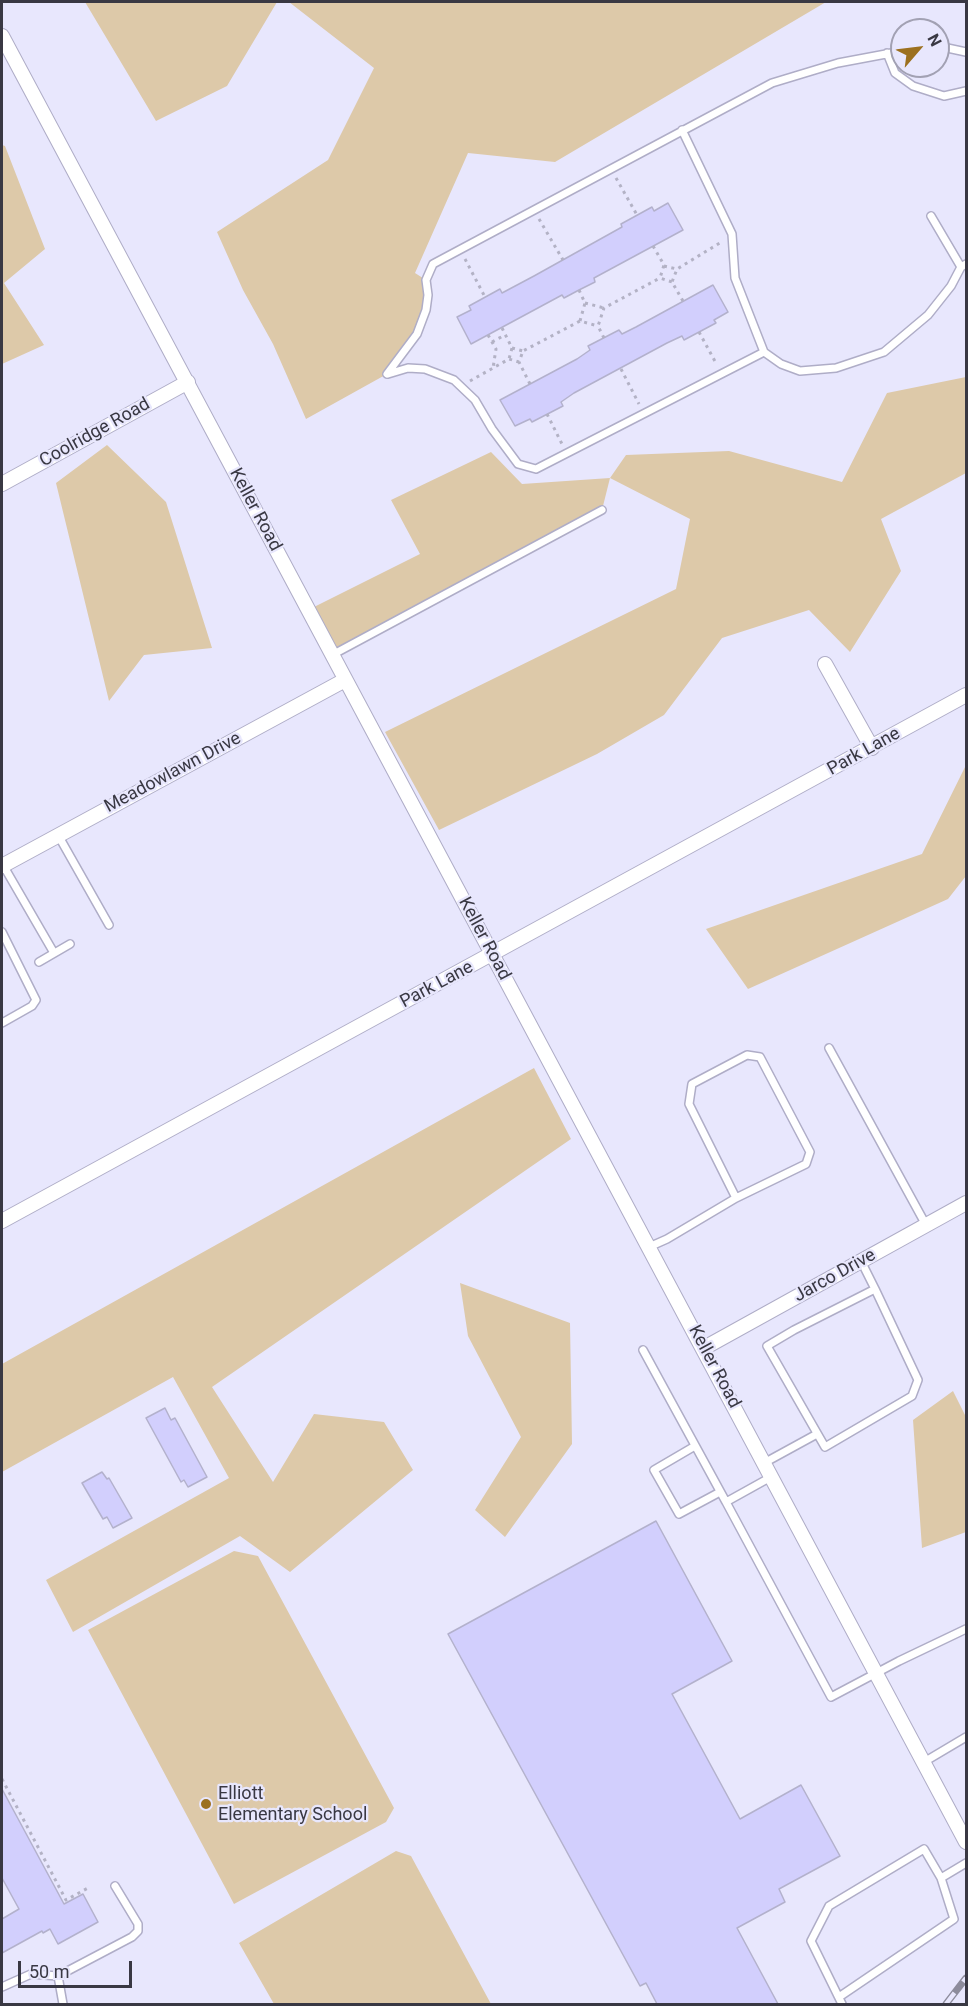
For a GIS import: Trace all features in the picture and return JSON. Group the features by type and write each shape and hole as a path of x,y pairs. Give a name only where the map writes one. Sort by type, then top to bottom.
{"street":[{"name":"Keller Road","path":"2,36 966,1842"},
{"name":"Coolridge Road","path":"2,484 188,382"},
{"path":"825,664 872,748"},
{"name":"Meadowlawn Drive","path":"2,865 345,680"},
{"name":"Park Lane","path":"2,1221 966,695"},
{"name":"Jarco Drive","path":"704,1348 966,1203"}],"lane":[{"path":"950,49 966,52"},
{"path":"887,53 895,73 913,86 944,96 966,90"},
{"path":"764,352 536,469 518,464 492,429 475,400 454,380 425,369 408,368 387,374 417,334 429,295 426,279 433,264 682,129 772,83 838,63 890,53"},
{"path":"682,129 732,236 735,278 764,352 780,364 800,371 836,368 884,352 928,315 964,266 931,216"},
{"path":"332,655 602,510"},
{"path":"58,835 109,925"},
{"path":"2,865 54,953"},
{"path":"2,932 36,1000 32,1006 2,1023"},
{"path":"39,962 70,944"},
{"path":"829,1048 926,1225"},
{"path":"649,1246 668,1239 736,1198 806,1164 810,1152 760,1057 747,1055 692,1084 689,1104 736,1198"},
{"path":"861,1261 875,1289 918,1380 912,1396 825,1447 767,1347 794,1330 875,1289"},
{"path":"643,1350 831,1697 876,1672 966,1629"},
{"path":"763,1463 817,1434"},
{"path":"695,1446 654,1470 679,1514 720,1492"},
{"path":"726,1502 771,1477"},
{"path":"924,1762 966,1737"},
{"path":"924,1849 941,1878 954,1919 841,2001 811,1941 829,1906 924,1849"},
{"path":"941,1878 966,1863"},
{"path":"2,1987 31,1974 58,1976 132,1937 138,1931 138,1924 115,1886"},
{"path":"58,1976 63,2004"}],"path":[{"path":"610,168 637,215"},
{"path":"534,210 563,260"},
{"path":"672,282 677,269 732,236"},
{"path":"585,303 604,308 660,278 664,266 653,246"},
{"path":"460,250 485,297"},
{"path":"664,266 677,269"},
{"path":"660,278 672,282 683,301"},
{"path":"579,290 585,303 580,321"},
{"path":"604,308 598,326 604,338"},
{"path":"530,384 519,362 523,351 580,321 598,326"},
{"path":"502,328 512,348 509,360"},
{"path":"699,332 721,374"},
{"path":"492,342 505,334"},
{"path":"488,335 496,349 493,368"},
{"path":"512,348 523,351"},
{"path":"460,386 509,360 519,362"},
{"path":"621,369 644,414"},
{"path":"547,414 567,453"},
{"path":"2,1779 66,1900 88,1888"}],"shaded area":[{"path":"85,2 277,2 227,86 156,121"},
{"path":"289,2 826,2 555,162 468,153 415,273 426,280 428,295 417,334 387,374 306,419 273,344 243,290 217,232 328,160 374,68"},
{"path":"2,145 5,146 45,249 4,283 44,345 2,364"},
{"path":"966,377 966,473 881,519 901,571 850,652 809,610 722,638 664,715 597,754 439,830 385,732 676,589 690,519 610,478 626,455 729,451 842,482 887,393"},
{"path":"107,445 166,502 212,648 144,655 109,701 56,483"},
{"path":"491,452 522,484 610,478 602,510 332,655 308,610 420,554 391,500"},
{"path":"966,765 966,876 948,899 748,989 706,929 922,854"},
{"path":"534,1068 571,1139 212,1387 273,1482 314,1414 384,1422 413,1470 290,1572 240,1536 73,1632 46,1580 229,1478 173,1377 2,1472 2,1364"},
{"path":"460,1283 570,1323 572,1444 505,1537 475,1510 521,1437 468,1336"},
{"path":"953,1391 966,1417 966,1532 922,1548 913,1420"},
{"path":"234,1551 258,1556 394,1808 386,1822 234,1904 88,1630"},
{"path":"396,1851 411,1856 491,2004 274,2004 239,1943"}],"building":[{"path":"668,203 683,230 594,278 595,282 564,298 562,295 471,344 457,317 471,310 469,306 500,289 502,293 534,276 622,227 621,224 652,207 654,211"},
{"path":"713,285 728,312 714,320 716,323 684,340 682,336 667,343 574,393 561,402 563,406 532,422 530,419 515,426 500,400 577,359 590,350 588,346 619,330 622,334"},
{"path":"165,1408 171,1420 175,1418 207,1477 188,1487 184,1480 181,1482 146,1418"},
{"path":"102,1472 107,1479 109,1478 132,1518 113,1528 107,1517 103,1519 82,1483"},
{"path":"656,1521 732,1661 672,1694 740,1819 801,1785 840,1856 779,1889 785,1902 737,1928 778,2004 657,2004 646,1983 640,1986 448,1634"},
{"path":"2,1789 64,1904 83,1894 98,1922 58,1944 50,1929 2,1953 2,1919 19,1909 2,1878"}],"railway":[{"path":"946,2004 966,1978"}],"place":[{"name":"Elliott Elementary School","path":"206,1804"}]}
